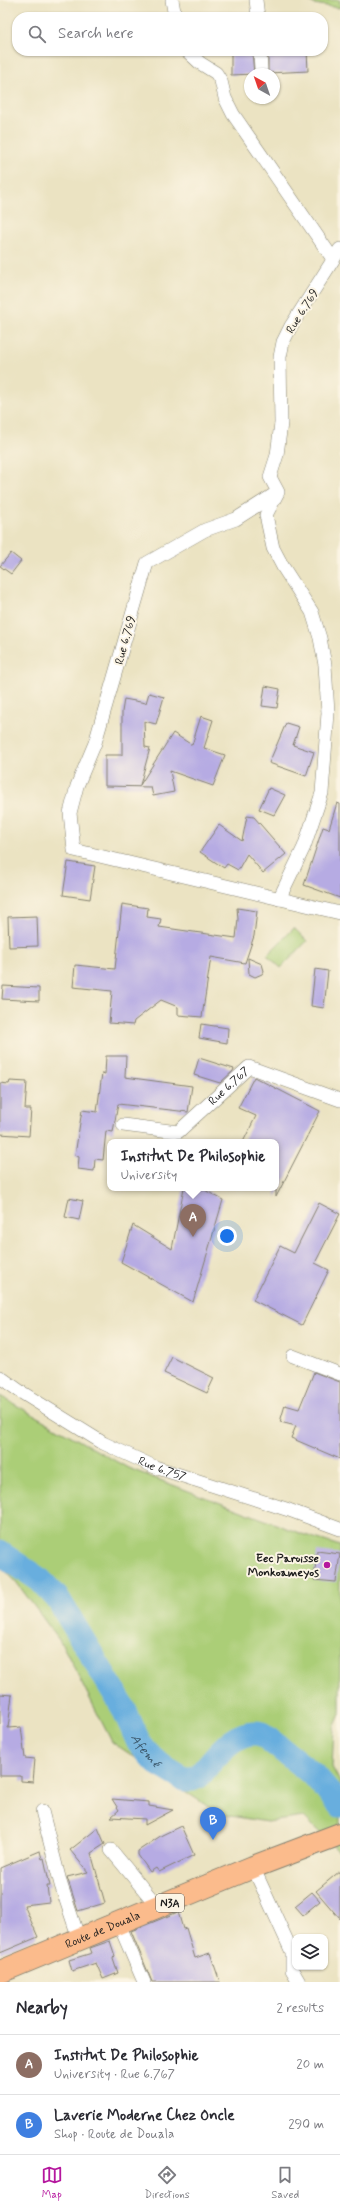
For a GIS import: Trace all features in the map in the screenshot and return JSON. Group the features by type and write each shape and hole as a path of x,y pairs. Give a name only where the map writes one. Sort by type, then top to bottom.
{"highway":[{"name":"Route de Douala","path":"0,1972 159,1908 253,1867 338,1837"}],"street":[{"path":"172,0 173,12"},
{"path":"256,0 257,12"},
{"path":"192,56 200,63 216,73 221,81 225,98 233,114 336,254"},
{"path":"260,56 261,68"},
{"name":"Rue 6.769","path":"336,254 317,288 291,326 283,342 280,357 281,423 277,455 270,477 278,492 236,519 205,530 147,563 95,743 77,786 70,813 74,850 340,913"},
{"path":"278,492 266,515 273,548 283,567 312,612 325,665 328,713 322,793 304,847 279,899"},
{"name":"Rue 6.767","path":"123,1125 178,1132 249,1067 340,1100"},
{"path":"293,1356 340,1374"},
{"name":"Rue 6.757","path":"0,1377 20,1392 103,1443 162,1469 289,1510 340,1529"},
{"path":"42,1811 61,1885 79,1939"},
{"path":"111,1850 159,1908"},
{"path":"253,1867 292,1952 292,1970 299,1982"},
{"path":"119,1924 144,1982"}],"green space":[{"path":"307,0 340,0 340,8 314,4"},
{"path":"294,928 307,941 281,968 267,955"},
{"path":"0,1396 128,1468 302,1534 340,1546 340,1714 334,1728 332,1767 340,1782 340,1853 304,1817 267,1822 219,1814 112,1742 62,1644 17,1583 0,1565"}],"building":[{"path":"231,56 252,56 253,68 244,68 244,74 231,75"},
{"path":"268,56 307,56 308,71 280,72 280,68 268,68"},
{"path":"11,553 21,561 11,574 0,566"},
{"path":"265,686 280,689 277,708 262,706"},
{"path":"149,693 164,697 156,724 144,721 145,747 150,748 140,785 173,733 192,745 201,716 213,720 204,748 225,755 213,786 170,771 174,792 153,796 151,787 105,786 105,755 122,755 122,712 124,699 146,703"},
{"path":"286,723 299,727 293,745 314,752 306,776 269,763"},
{"path":"269,788 285,795 274,815 259,809"},
{"path":"337,803 340,804 340,898 304,885 323,827 329,829"},
{"path":"247,816 254,817 286,854 263,873 247,854 238,870 227,864 224,868 200,852 219,825 242,841"},
{"path":"68,862 95,866 90,899 63,895"},
{"path":"122,904 148,908 147,917 161,919 159,927 236,938 238,919 237,908 257,911 254,936 245,963 211,957 202,1017 178,1015 178,1007 161,1000 134,1021 133,1025 109,1023 112,991 73,987 75,965 115,969"},
{"path":"37,916 38,946 9,947 8,917"},
{"path":"248,958 262,964 264,971 262,974 255,977 249,974"},
{"path":"315,969 328,971 324,1008 311,1006"},
{"path":"3,986 39,988 39,1001 2,999"},
{"path":"201,1024 228,1028 227,1043 199,1038"},
{"path":"106,1056 126,1056 125,1077 192,1086 188,1112 118,1104 113,1132 106,1131 103,1160 95,1159 94,1171 78,1169 79,1157 75,1155 82,1110 97,1112 102,1073 105,1074"},
{"path":"199,1058 234,1069 220,1083 194,1075"},
{"path":"254,1077 320,1111 276,1197 276,1191 279,1191 279,1139 244,1139 256,1116 238,1108"},
{"path":"10,1081 27,1082 25,1109 31,1109 29,1136 0,1134 0,1083 9,1084"},
{"path":"183,1191 206,1191 223,1200 193,1302 121,1262 133,1225 172,1249"},
{"path":"69,1198 83,1201 79,1220 65,1217"},
{"path":"319,1203 340,1214 315,1263 329,1270 302,1325 253,1300 280,1246 294,1253"},
{"path":"172,1357 214,1378 207,1393 164,1373"},
{"path":"314,1372 340,1382 340,1459 291,1438 296,1426 280,1422 285,1405 299,1409"},
{"path":"317,1551 340,1554 336,1582 314,1580"},
{"path":"0,1694 12,1695 8,1728 21,1727 25,1758 35,1759 33,1782 21,1781 21,1776 0,1776"},
{"path":"112,1799 149,1802 149,1806 173,1810 145,1825 145,1819 111,1817 119,1810"},
{"path":"181,1826 194,1855 159,1872 156,1868 150,1872 138,1855 138,1851 162,1835"},
{"path":"98,1828 105,1844 91,1853 105,1903 78,1911 67,1877 88,1872 70,1850"},
{"path":"40,1851 42,1859 44,1858 50,1886 47,1886 49,1902 24,1905 38,1937 0,1953 0,1868"},
{"path":"340,1871 340,1919 316,1891"},
{"path":"312,1892 320,1901 303,1915 295,1906"},
{"path":"178,1912 183,1929 186,1928 195,1958 210,1953 220,1982 152,1982 131,1931"},
{"path":"110,1941 115,1956 113,1958 118,1973 103,1979 96,1963 72,1971 69,1960 92,1953 90,1948"}],"waterway":[{"name":"Afemé","path":"0,1553 40,1580 58,1599 123,1707 139,1743 157,1763 184,1779 192,1779 199,1776 219,1753 234,1739 252,1733 262,1734 315,1776 340,1805"}],"place":[{"name":"Institut De Philosophie","path":"193,1237"},
{"name":"Eec Paroisse Monkoameyos","path":"327,1565"},
{"name":"Laverie Moderne Chez Oncle","path":"213,1840"}]}
